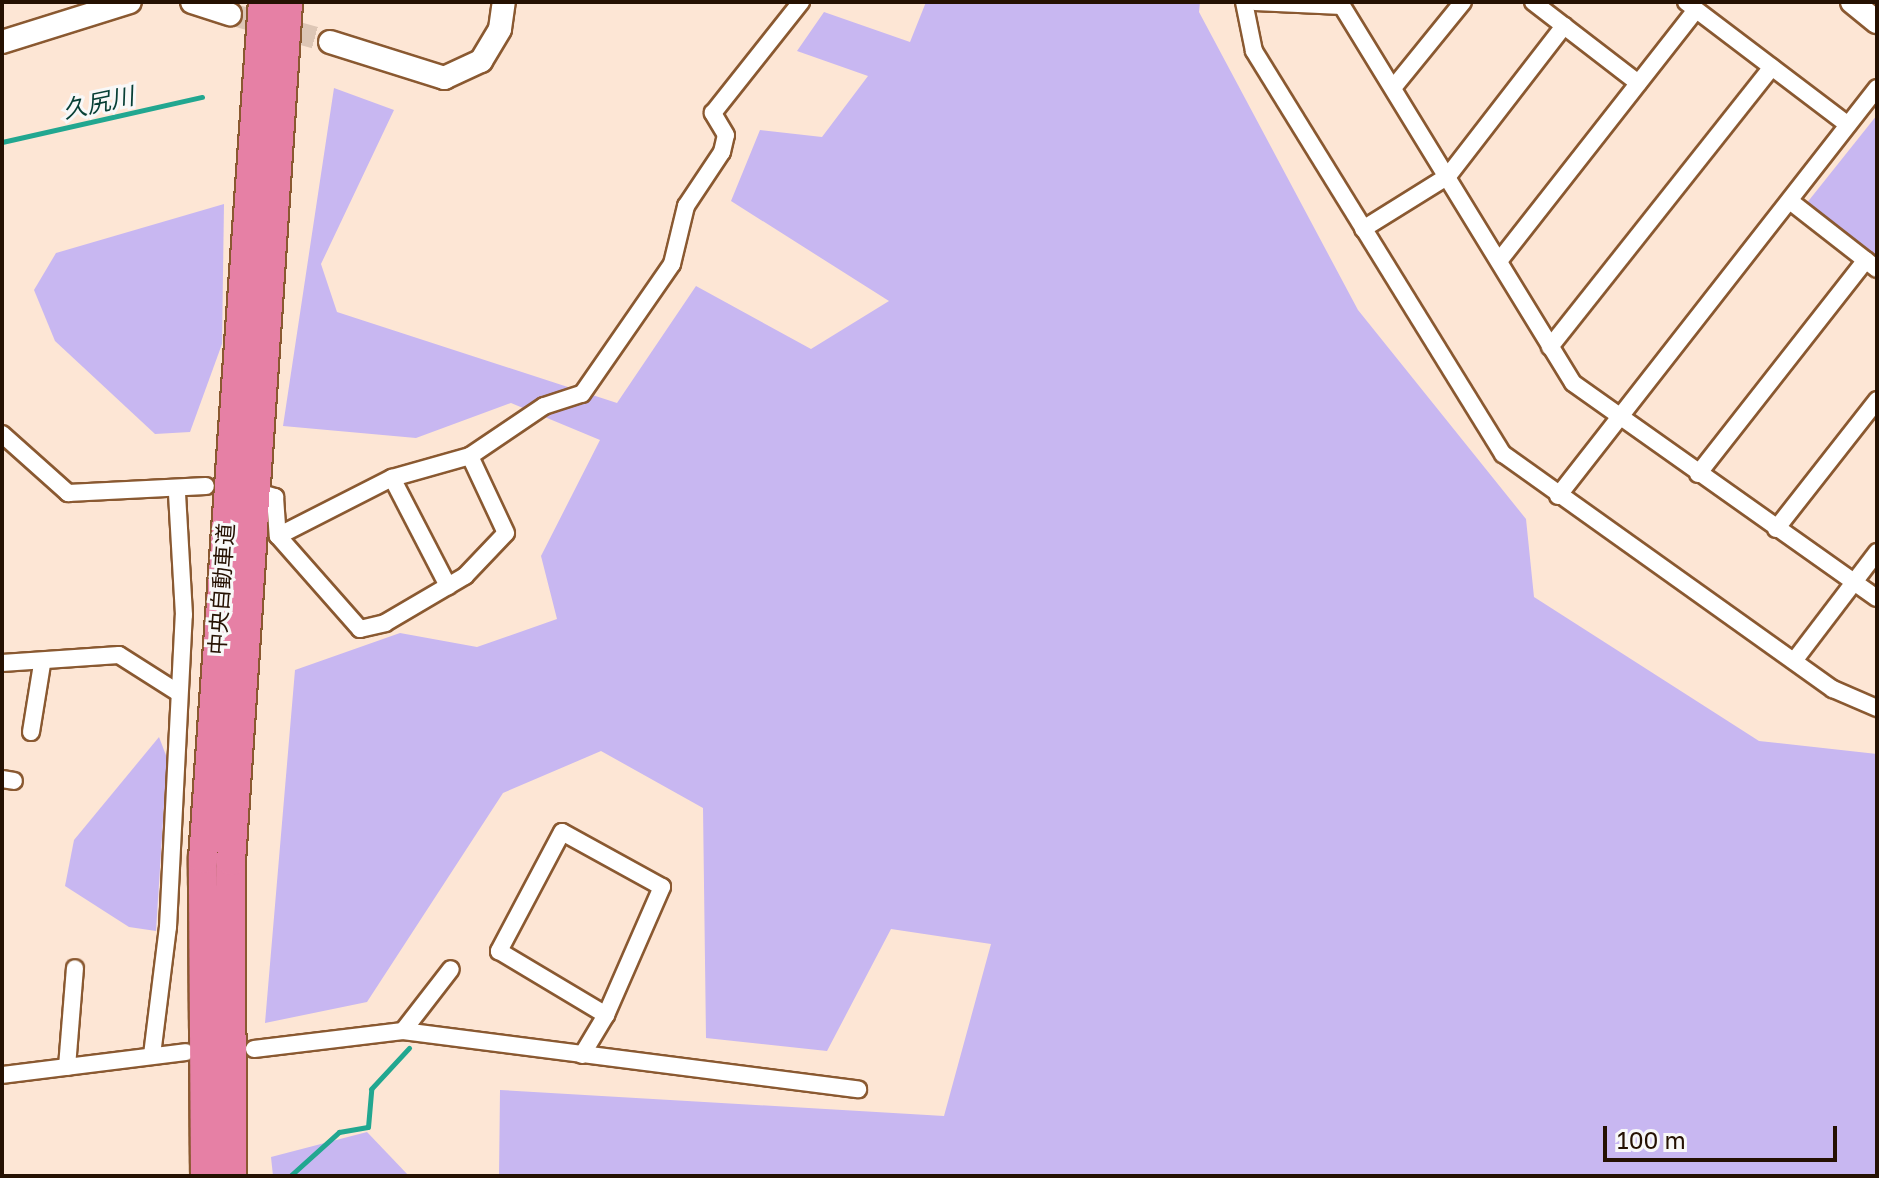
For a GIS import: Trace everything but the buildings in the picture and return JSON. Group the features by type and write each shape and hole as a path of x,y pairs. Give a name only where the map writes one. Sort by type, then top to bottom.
{"highway":[{"name":"中央自動車道","path":"205,1176 203,859 263,2"},
{"name":"中央自動車道","path":"232,1176 231,846 288,2"}],"street":[{"path":"2,42 130,2"},
{"path":"192,2 230,14"},
{"path":"330,42 444,78 481,61 500,29 504,2"},
{"path":"278,536 392,478 470,456 544,406 582,394 609,363 672,264 686,206 722,152 726,135 713,113 801,2"},
{"path":"1244,2 1254,51 1503,454 1794,661 1877,708"},
{"path":"1255,2 1344,4 1573,383 1618,420 1852,584 1877,598"},
{"path":"1393,88 1463,2"},
{"path":"1533,2 1638,83"},
{"path":"1852,2 1877,22"},
{"path":"1499,261 1638,83 1691,6 1848,125"},
{"path":"1363,229 1448,176 1564,26"},
{"path":"1550,347 1772,67"},
{"path":"1558,496 1877,88"},
{"path":"1698,474 1872,264 1790,201"},
{"path":"1776,529 1877,400"},
{"path":"2,434 68,493 177,492 206,486"},
{"path":"261,493 275,497 278,536 360,629 448,586 506,533 470,456"},
{"path":"392,478 448,586"},
{"path":"152,1055 168,927 177,692 184,615 177,492"},
{"path":"1794,661 1877,552"},
{"path":"2,664 42,664 119,655 177,692"},
{"path":"31,732 42,664"},
{"path":"582,1055 606,1015 662,887 562,832 499,951 606,1015"},
{"path":"67,1067 75,968"},
{"path":"403,1031 451,969"},
{"path":"254,1049 403,1031 858,1089"},
{"path":"2,1075 186,1052"}],"shaded area":[{"path":"926,2 1200,2 1199,12 1358,310 1526,519 1534,597 1759,741 1877,754 1877,1176 499,1176 500,1090 944,1116 991,944 891,929 827,1051 706,1038 703,808 601,751 503,793 367,1002 265,1023 295,670 400,633 477,647 557,619 541,556 600,440 511,403 416,438 283,426 334,88 394,110 321,264 337,312 617,403 696,286 811,349 889,301 731,201 760,130 822,137 868,76 797,51 824,12 910,42"},
{"path":"1877,115 1877,259 1806,204"},
{"path":"224,204 222,344 190,432 155,434 55,341 34,290 56,253"},
{"path":"159,737 167,758 156,931 129,927 65,886 74,840"},
{"path":"367,1132 409,1176 273,1176 271,1157"}],"waterway":[{"name":"久尻川","path":"2,142 202,97"},
{"path":"290,1176 339,1132 368,1127 371,1089 409,1048"}],"tunnel":[{"path":"230,14 330,42"}]}
